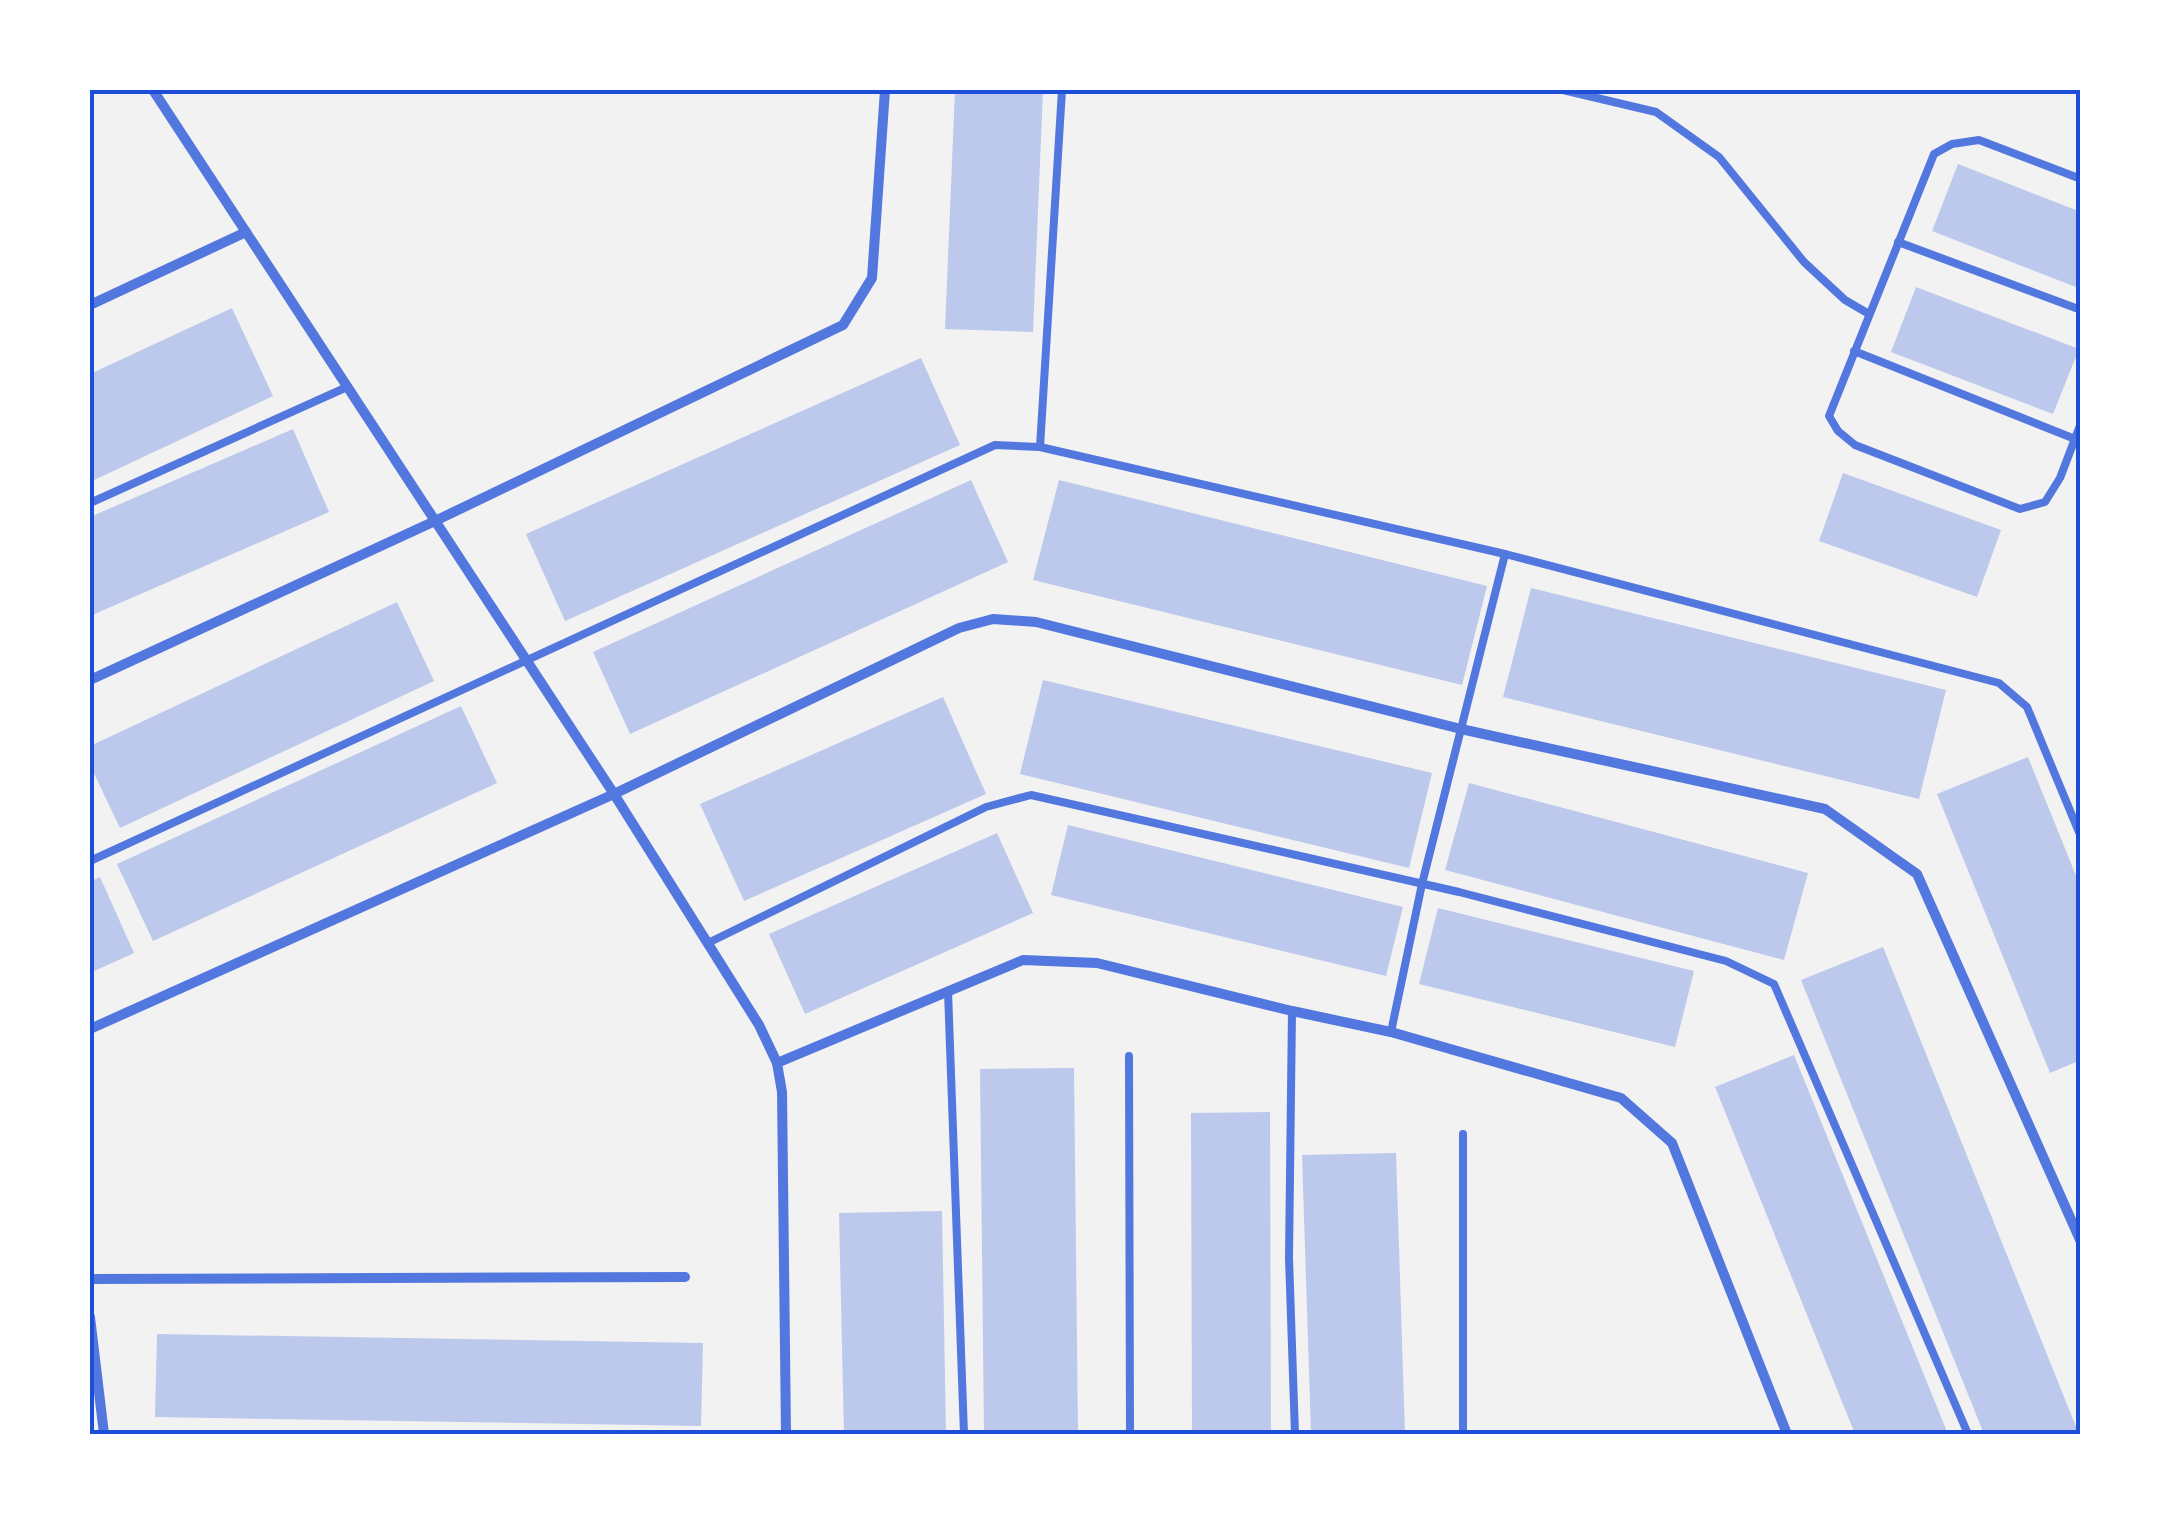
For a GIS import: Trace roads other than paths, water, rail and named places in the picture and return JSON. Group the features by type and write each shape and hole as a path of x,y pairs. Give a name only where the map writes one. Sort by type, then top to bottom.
{"street":[{"path":"153,90 614,794 760,1024 778,1062 782,1092 786,1434"},
{"path":"90,680 435,521 844,325 872,278 886,90"},
{"path":"90,306 246,232"},
{"path":"90,1029 614,794 959,628 993,619 1036,622 1461,730 1825,809 1917,874 2081,1242"},
{"path":"778,1062 1023,960 1097,962 1292,1012 1391,1032 1621,1098 1672,1143 1787,1434"},
{"path":"90,1279 684,1277"},
{"path":"90,1317 104,1434"}],"lane":[{"path":"1040,447 1062,90"},
{"path":"1563,90 1656,112 1720,156 1804,262 1844,300 1868,314"},
{"path":"2081,178 1979,140 1952,144 1934,154 1830,416 1838,431 1855,445 2020,509 2045,502 2060,478 2081,423"},
{"path":"1898,242 2081,310"},
{"path":"1854,351 2075,438"},
{"path":"90,503 347,386"},
{"path":"90,861 996,445 1040,447 1505,554 1999,683 2027,707 2081,838"},
{"path":"1391,1032 1422,884 1505,554"},
{"path":"708,943 986,807 1031,795 1422,884 1726,960 1774,984 1968,1434"},
{"path":"948,992 964,1434"},
{"path":"1292,1012 1290,1258 1294,1434"},
{"path":"1129,1056 1130,1434"},
{"path":"1462,1134 1463,1434"}]}
